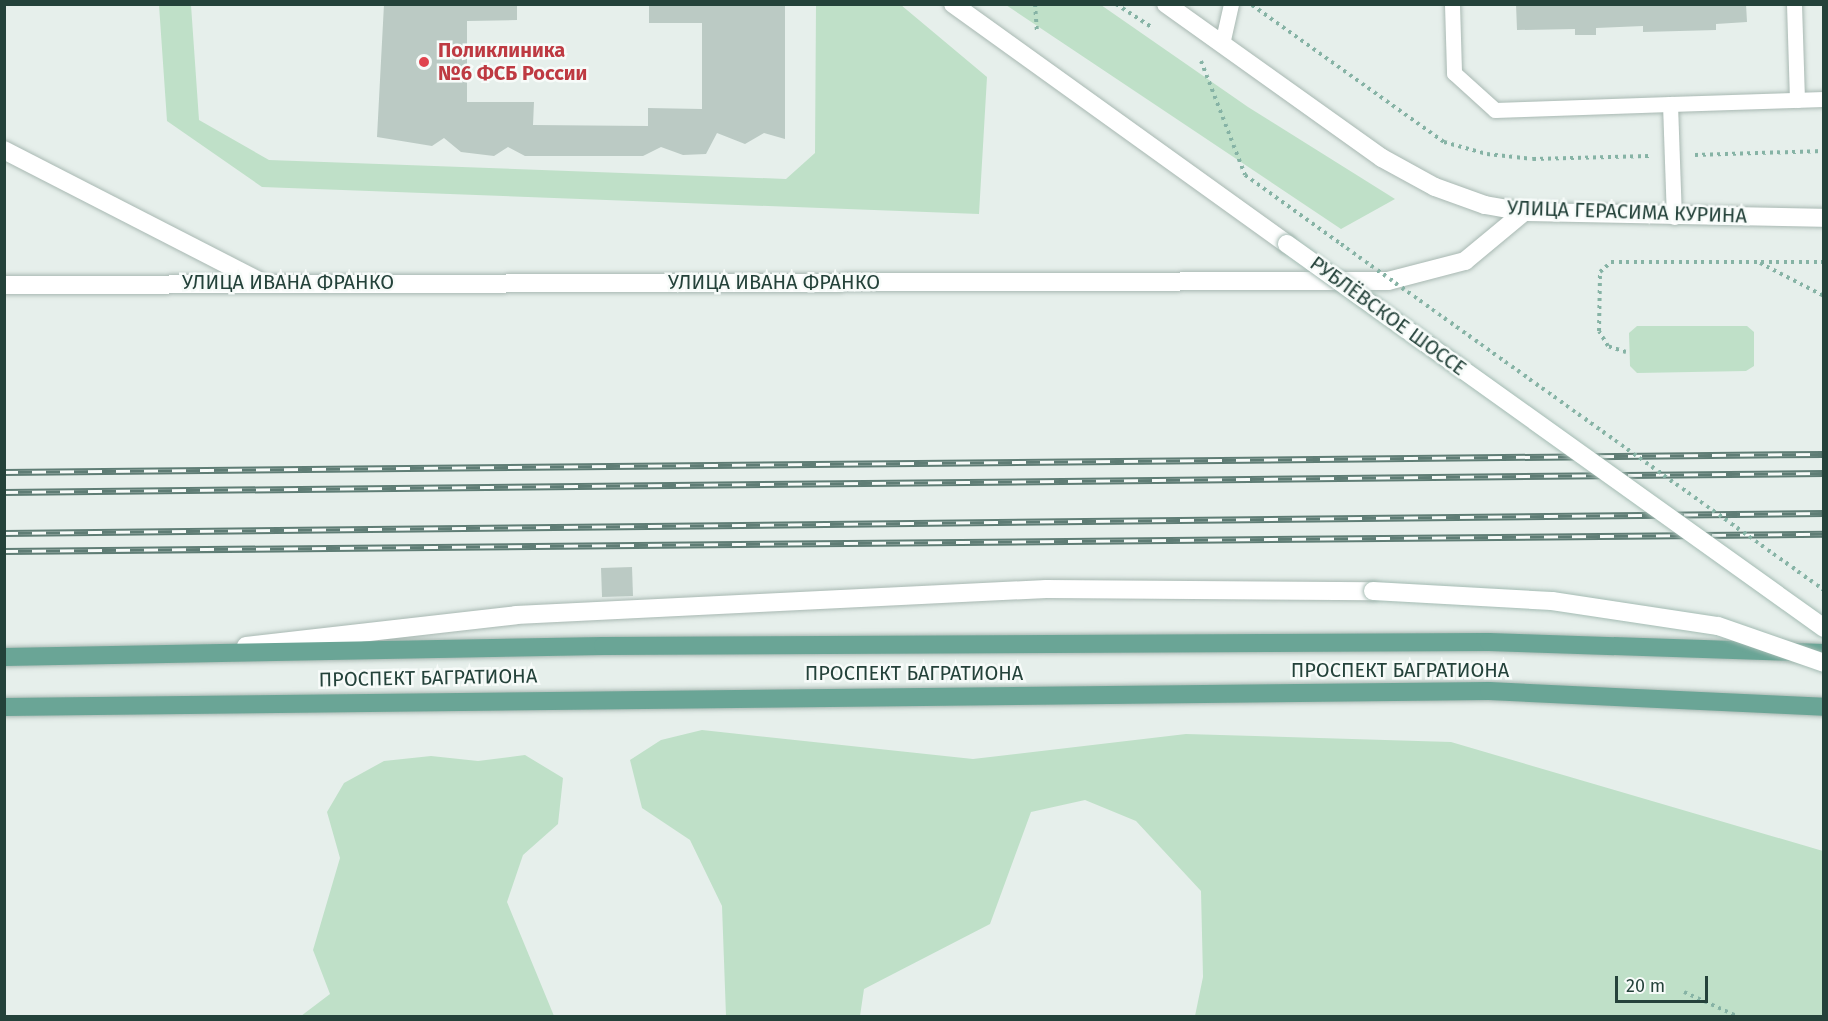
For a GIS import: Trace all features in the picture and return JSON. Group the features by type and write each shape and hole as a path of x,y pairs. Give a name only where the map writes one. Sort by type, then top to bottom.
{"main road":[{"name":"ПРОСПЕКТ БАГРАТИОНА","path":"4,657 603,646 1488,642 1824,653"},
{"name":"ПРОСПЕКТ БАГРАТИОНА","path":"4,707 1477,691 1824,707"}],"street":[{"name":"РУБЛЁВСКОЕ ШОССЕ","path":"953,4 1824,628"},
{"name":"УЛИЦА ГЕРАСИМА КУРИНА","path":"1166,4 1403,169 1435,187 1485,205 1524,212 1674,217 1824,218"},
{"path":"4,150 262,282"},
{"name":"УЛИЦА ИВАНА ФРАНКО","path":"4,285 262,282 1388,281 1465,261 1524,212"},
{"path":"180,653 516,615 1046,589 1373,591 1552,601 1707,624 1824,663"}],"lane":[{"path":"1222,44 1231,4"},
{"path":"1452,4 1454,73 1495,110 1824,99"},
{"path":"1794,4 1797,100"},
{"path":"1670,104 1674,217"}],"path":[{"path":"1035,4 1037,38"},
{"path":"1200,59 1245,175 1824,590"},
{"path":"1626,352 1608,346 1599,331 1600,272 1611,262 1824,262"},
{"path":"1759,262 1824,297"},
{"path":"1684,992 1737,1017"}],"green space":[{"path":"159,5 191,5 199,120 269,160 786,179 815,153 816,5 901,5 987,77 979,214 262,187 167,121"},
{"path":"1006,5 1101,5 1248,107 1395,199 1341,229"},
{"path":"1637,326 1747,326 1754,332 1754,366 1746,371 1637,373 1630,366 1629,333"},
{"path":"702,730 973,759 1186,734 1451,742 1823,851 1823,1016 1195,1016 1203,977 1201,891 1136,821 1085,800 1031,812 990,924 864,989 860,1016 726,1016 722,906 690,840 642,808 630,760 661,740"},
{"path":"525,755 563,778 558,824 523,855 507,902 554,1016 301,1016 330,994 313,950 340,858 327,812 344,783 384,761 431,756 478,761"}],"building":[{"name":"Поликлиника №6 ФСБ России","path":"384,4 517,4 517,20 467,21 467,102 534,102 533,125 648,126 648,108 702,109 702,23 649,23 649,4 785,4 785,139 764,133 745,144 717,133 706,154 683,155 661,147 643,156 525,156 508,147 494,156 461,152 444,138 432,146 377,137"},
{"path":"1516,4 1746,4 1747,22 1716,24 1716,30 1643,32 1643,26 1596,28 1596,35 1575,35 1575,29 1517,30"},
{"path":"632,567 633,596 602,597 601,568"}],"railway":[{"path":"4,472 1824,454"},
{"path":"4,492 1824,473"},
{"path":"4,533 1824,513"},
{"path":"4,551 1824,534"}],"place":[{"name":"Поликлиника №6 ФСБ России","path":"424,62"}]}
